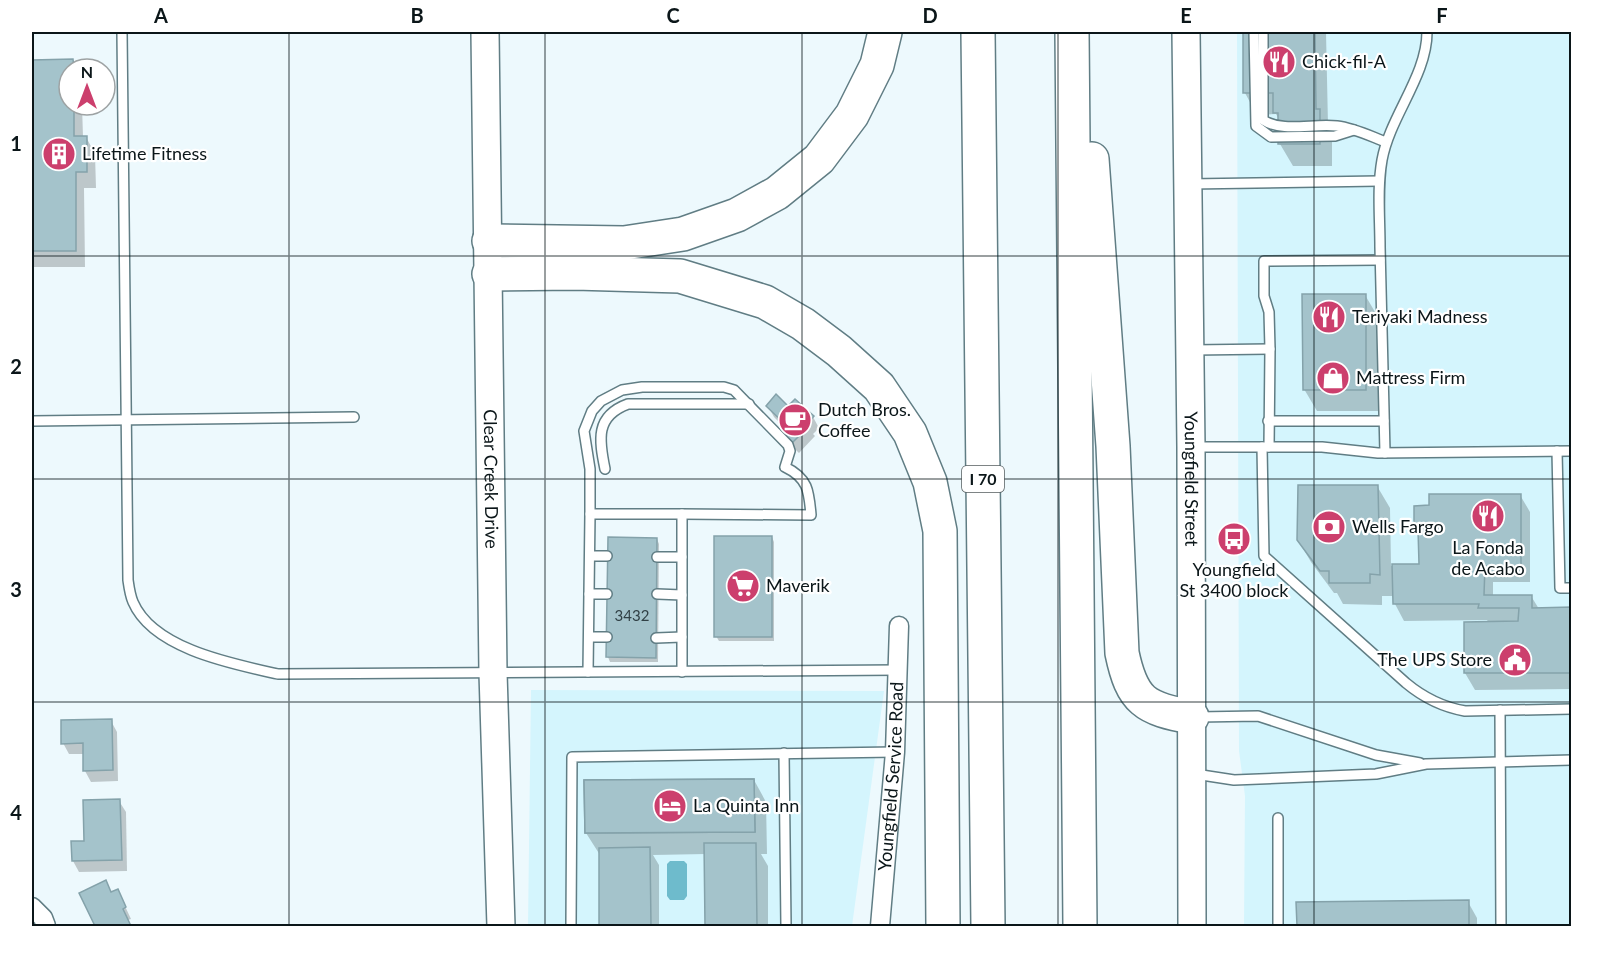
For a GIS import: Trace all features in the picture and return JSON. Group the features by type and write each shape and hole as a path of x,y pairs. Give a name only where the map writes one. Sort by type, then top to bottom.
{"highway":[{"path":"489,241 624,243 683,234 737,214 777,193 819,159 852,115 877,65 885,32"},
{"name":"I 70","path":"978,32 988,927"},
{"path":"1072,32 1080,927"},
{"path":"1083,32 1113,446 1122,653 1130,683 1137,696 1153,708 1192,717"},
{"path":"489,274 575,273 680,276 765,302 839,351 879,387 910,433 930,482 940,531 943,927"}],"main road":[{"name":"Clear Creek Drive","path":"485,32 493,673 501,927"},
{"name":"Youngfield Street","path":"1186,32 1191,350 1192,927"}],"street":[{"name":"Youngfield Service Road","path":"880,927 895,752 899,626"},
{"path":"32,907 44,918 46,927"}],"lane":[{"path":"122,32 128,580 134,603 149,624 175,643 242,666 278,674 899,670"},
{"path":"1254,32 1256,126 1271,137 1335,136 1354,130"},
{"path":"1263,32 1263,120 1272,126 1336,126 1386,142"},
{"path":"1384,453 1379,181 1386,142 1425,50 1427,32"},
{"path":"1189,184 1379,181"},
{"path":"1380,260 1264,261 1264,296 1269,312 1270,349 1265,447 1264,556 1316,605 1416,692 1439,704 1451,709 1572,709"},
{"path":"1191,350 1270,349"},
{"path":"588,672 590,469 584,431 592,411 601,401 622,390 642,387 724,387 734,390 788,445 790,451 785,467 797,473 805,483 809,494 811,515 590,514"},
{"path":"605,469 600,436 603,424 619,408 628,404 749,404"},
{"path":"32,421 354,417"},
{"path":"1268,422 1384,422"},
{"path":"1191,447 1322,447 1384,453 1572,451"},
{"path":"1557,451 1560,588 1572,588"},
{"path":"682,514 682,672"},
{"path":"590,556 607,556"},
{"path":"657,557 682,557"},
{"path":"589,594 607,594"},
{"path":"657,594 682,595"},
{"path":"589,637 607,637"},
{"path":"656,638 682,637"},
{"path":"1500,710 1501,927"},
{"path":"1192,717 1258,716 1376,755 1426,764"},
{"path":"571,927 572,758 895,752"},
{"path":"784,753 786,927"},
{"path":"1192,773 1234,780 1376,774 1426,764 1572,760"},
{"path":"1278,818 1278,927"}],"shaded area":[{"path":"1237,32 1571,32 1571,926 1244,926 1245,796 1239,751"},
{"path":"531,690 884,691 852,926 528,926"}],"water":[{"path":"670,861 684,861 687,864 687,896 684,900 670,900 667,896 667,864"}],"building":[{"name":"Chick-fil-A","path":"1243,32 1315,32 1316,109 1320,109 1320,144 1278,144 1278,113 1273,113 1273,93 1243,93"},
{"name":"Lifetime Fitness","path":"57,59 57,117 74,117 74,136 87,136 87,172 76,172 76,251 32,251 32,60"},
{"path":"1302,294 1366,294 1366,390 1303,390"},
{"name":"Dutch Bros. Coffee","path":"776,394 788,406 795,399 814,416 808,423 810,425 792,443 782,433 788,427 766,406"},
{"path":"1298,485 1378,485 1380,575 1370,574 1370,583 1329,583 1329,571 1320,571 1297,540"},
{"path":"1429,494 1521,494 1521,566 1485,566 1484,595 1532,595 1532,608 1572,607 1572,673 1464,673 1464,622 1518,621 1519,608 1478,608 1479,604 1393,604 1392,564 1419,564 1418,530 1414,530 1414,506 1429,505"},
{"name":"Maverik","path":"714,536 772,536 772,637 714,637"},
{"path":"608,537 657,538 656,658 606,657"},
{"path":"112,719 113,770 83,771 83,743 61,744 61,720"},
{"name":"La Quinta Inn","path":"754,779 755,832 585,833 584,780"},
{"name":"La Quinta Inn","path":"754,779 755,832 585,833 584,780"},
{"path":"120,799 122,860 72,861 71,841 84,841 83,800"},
{"name":"La Quinta Inn","path":"704,843 756,843 757,926 705,926"},
{"name":"La Quinta Inn","path":"650,847 651,926 599,926 599,848"},
{"path":"106,880 111,892 118,889 126,907 123,909 131,926 95,926 79,893"},
{"path":"1469,900 1469,926 1297,926 1296,902"}],"place":[{"name":"Chick-fil-A","path":"1279,62"},
{"name":"Lifetime Fitness","path":"59,154"},
{"name":"Teriyaki Madness","path":"1329,317"},
{"name":"Mattress Firm","path":"1333,378"},
{"name":"Dutch Bros. Coffee","path":"795,420"},
{"name":"La Fonda de Acabo","path":"1488,516"},
{"name":"Wells Fargo","path":"1329,527"},
{"name":"Youngfield St 3400 block","path":"1234,539"},
{"name":"Maverik","path":"743,586"},
{"name":"The UPS Store","path":"1515,660"},
{"name":"La Quinta Inn","path":"670,806"}]}
